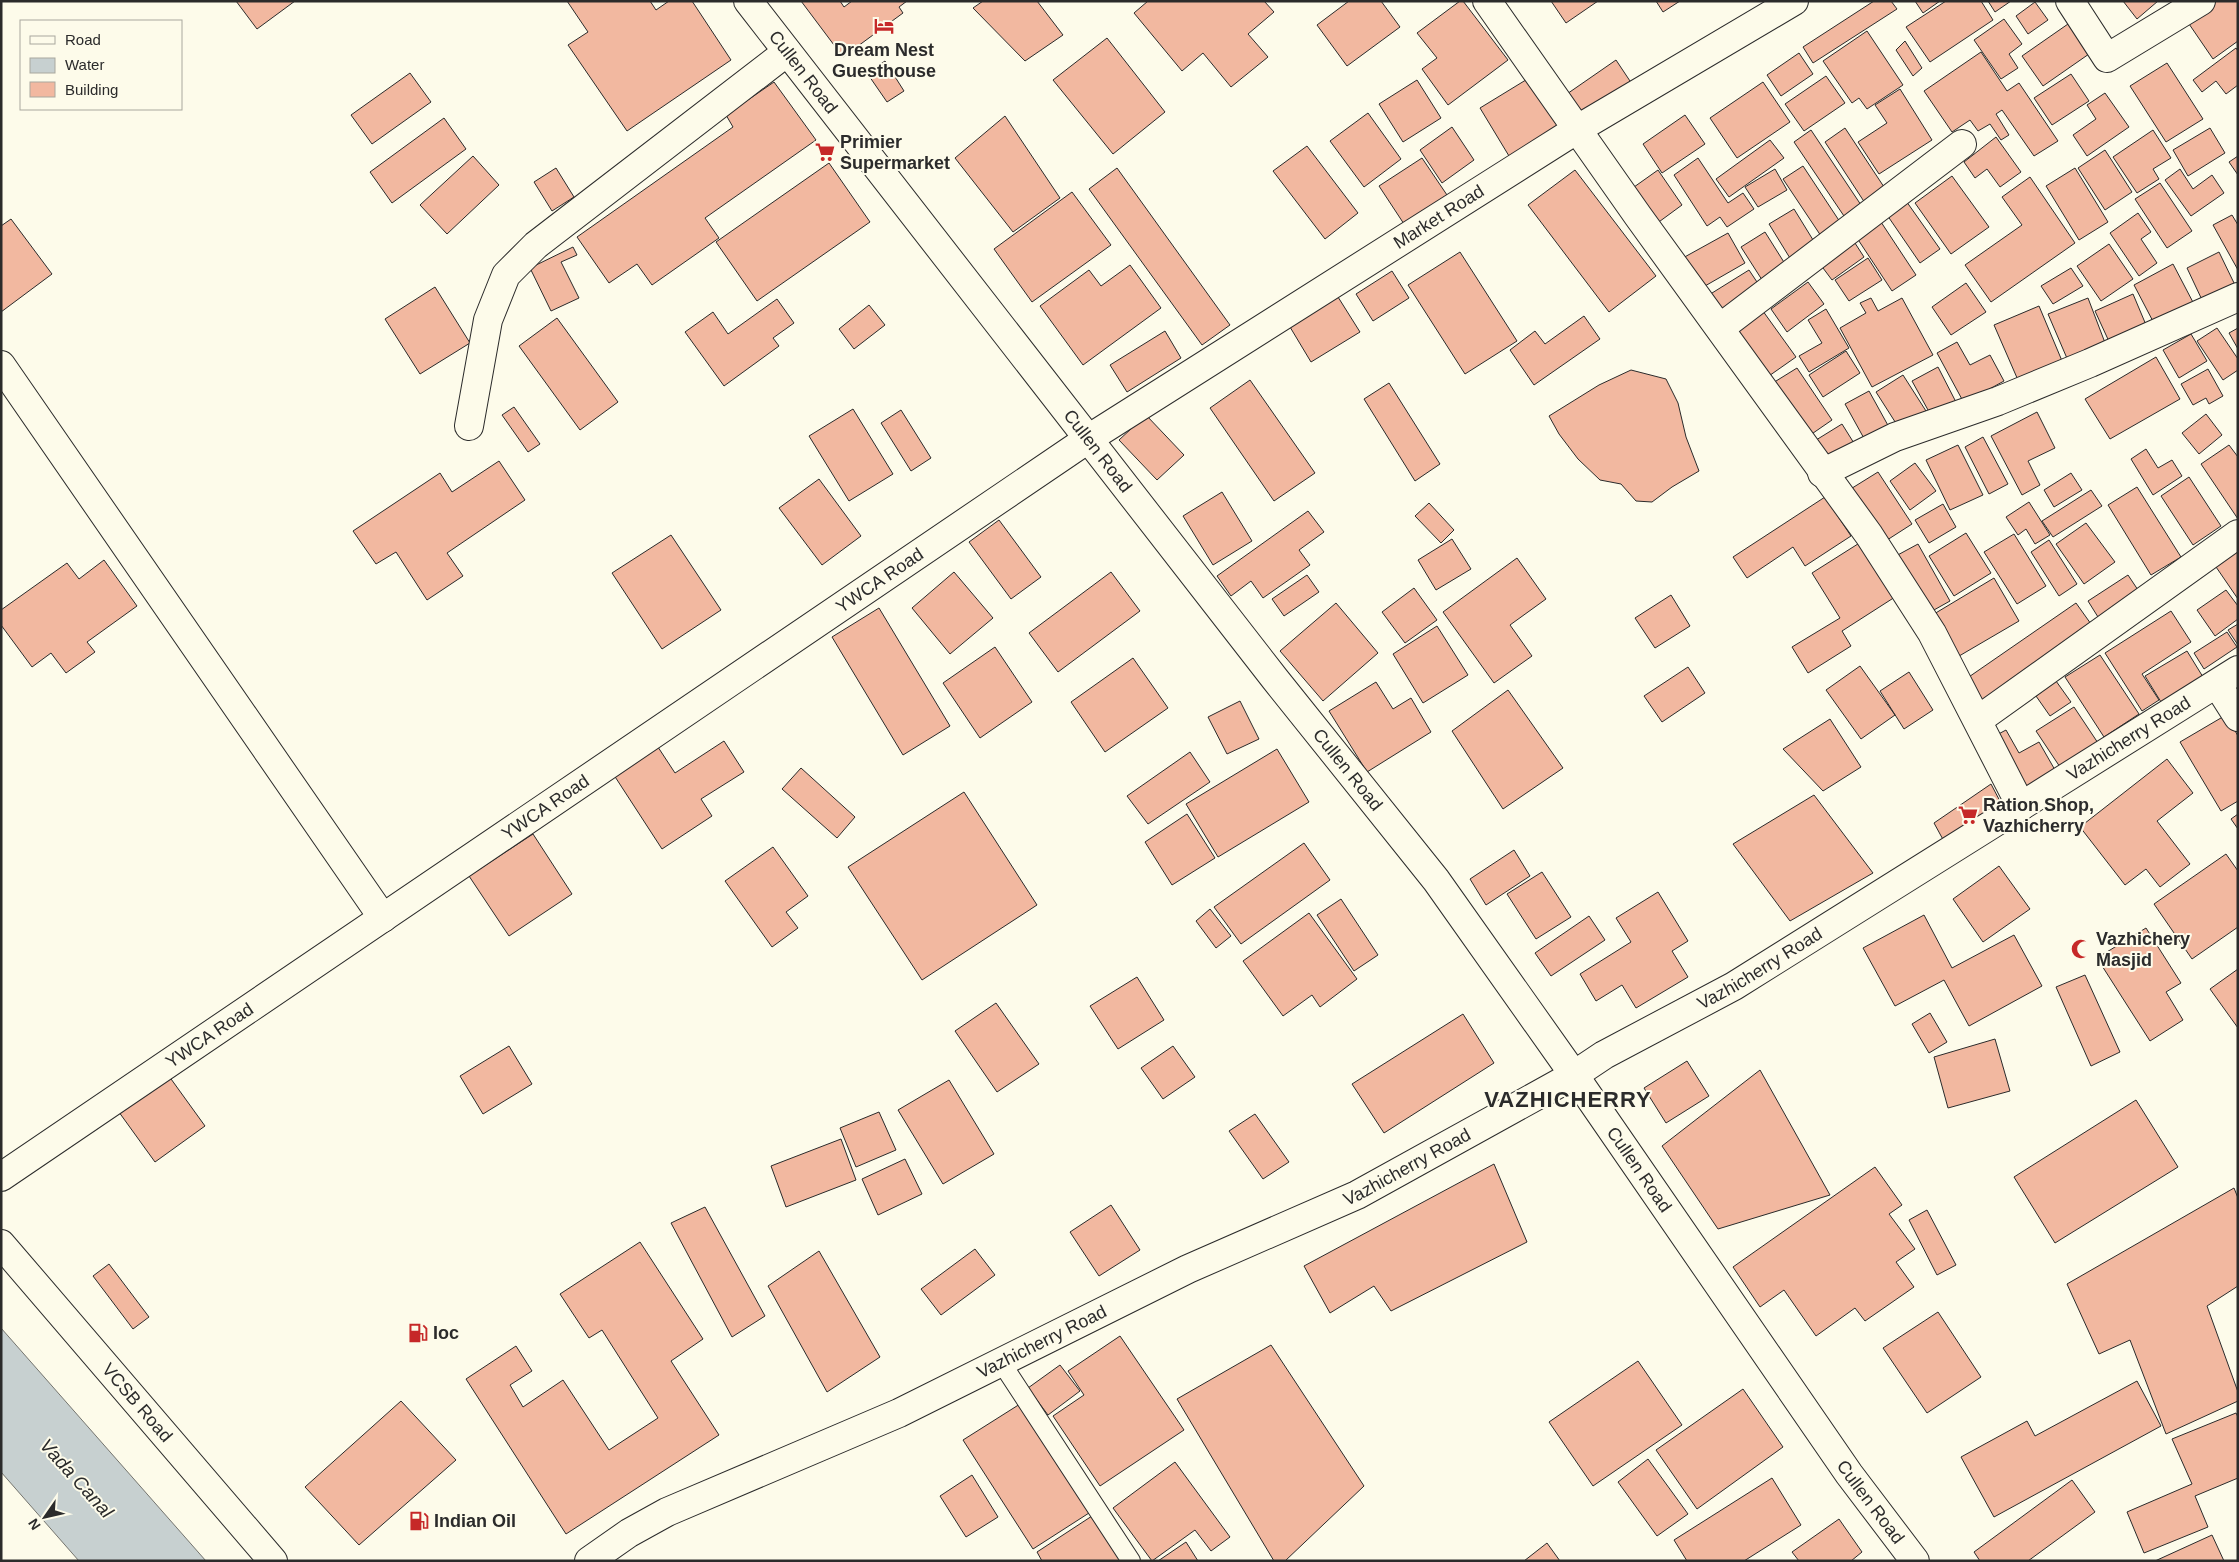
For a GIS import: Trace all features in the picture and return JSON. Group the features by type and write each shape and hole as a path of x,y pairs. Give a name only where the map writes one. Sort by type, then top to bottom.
{"street":[{"name":"Cullen Road","path":"748,1 1275,679 1436,880 1574,1075 1849,1474 1915,1561"},
{"path":"1486,1 1576,130 1869,535 1932,633 2021,806"},
{"path":"2070,1 2107,58 2201,1"},
{"name":"Market Road","path":"1088,439 1576,130 1788,3"},
{"path":"469,426 488,320 506,275 536,246 787,52"},
{"path":"1720,328 1962,144"},
{"path":"1822,472 1895,437 1998,401 2090,363 2238,297"},
{"path":"1,365 383,918"},
{"name":"YWCA Road","path":"1,1176 1088,439"},
{"path":"1978,720 2238,534"},
{"path":"2227,677 2238,717"},
{"name":"Vazhicherry Road","path":"589,1561 629,1533 667,1512 899,1413 1188,1269 1357,1195 1574,1075 1604,1055 1734,986 2227,677"},
{"name":"VCSB Road","path":"1,1244 273,1561"}],"lane":[{"path":"1001,1362 1131,1561"}],"water":[{"name":"Vada Canal","path":"1,1328 206,1561 79,1561 1,1472"}],"building":[{"path":"236,1 295,1 257,29"},
{"path":"567,1 650,1 656,10 669,1 692,1 731,60 627,131 568,45 588,32"},
{"path":"801,1 840,1 844,7 852,1 907,1 899,7 903,13 843,57"},
{"path":"983,1 1037,1 1063,35 1025,61 973,8"},
{"path":"1148,1 1264,1 1274,12 1248,34 1268,57 1231,87 1203,53 1182,71 1134,13"},
{"path":"1349,1 1381,1 1400,27 1347,66 1317,25"},
{"path":"1460,1 1463,1 1508,60 1448,105 1422,69 1437,58 1417,33"},
{"path":"1551,1 1598,1 1566,23"},
{"path":"1656,1 1680,1 1663,12"},
{"path":"1874,1 1891,1 1897,9 1813,63 1803,47"},
{"path":"1915,1 1940,1 1923,13"},
{"path":"1946,1 1981,1 1993,20 1930,62 1906,27"},
{"path":"1988,1 2011,1 1995,12"},
{"path":"2123,1 2158,1 2137,19"},
{"path":"2214,1 2238,1 2238,41 2213,59 2187,21"},
{"path":"2035,2 2048,20 2028,34 2016,16"},
{"path":"2004,19 2022,44 2009,54 2018,68 2001,79 1974,40"},
{"path":"2068,24 2089,54 2043,86 2022,56"},
{"path":"1867,31 1903,85 1867,109 1859,98 1852,103 1823,61"},
{"path":"1107,38 1165,112 1113,154 1053,80"},
{"path":"1905,41 1922,68 1913,76 1896,50"},
{"path":"2236,48 2238,51 2238,85 2226,94 2216,81 2202,92 2193,80"},
{"path":"1981,52 2007,91 2019,83 2058,141 2034,156 2002,110 1996,114 2009,135 2001,140 1990,124 1978,131 1970,120 1952,132 1924,91"},
{"path":"1799,53 1813,74 1781,96 1767,75"},
{"path":"1616,60 1634,87 1583,123 1564,96"},
{"path":"885,61 904,91 887,102 867,73"},
{"path":"2167,63 2203,119 2166,142 2130,86"},
{"path":"410,73 431,102 372,144 351,115"},
{"path":"2071,74 2089,101 2052,125 2034,98"},
{"path":"1534,75 1564,124 1509,156 1480,108"},
{"path":"1826,76 1845,103 1804,131 1785,104"},
{"path":"1417,80 1441,118 1403,142 1379,104"},
{"path":"774,82 816,140 705,218 719,238 652,285 637,264 609,283 577,237 733,127 726,115"},
{"path":"1763,82 1790,122 1737,158 1710,118"},
{"path":"1900,89 1932,140 1879,174 1858,142 1887,123 1875,105"},
{"path":"2105,93 2129,127 2087,156 2073,135 2096,119 2087,105"},
{"path":"1368,113 1401,159 1364,187 1330,141"},
{"path":"1685,115 1705,144 1662,173 1643,144"},
{"path":"1005,116 1060,198 1013,232 955,158"},
{"path":"444,118 466,149 392,203 370,172"},
{"path":"1452,127 1474,160 1442,183 1420,150"},
{"path":"1845,128 1886,190 1865,203 1825,142"},
{"path":"2210,128 2225,153 2188,176 2173,150"},
{"path":"1811,130 1863,208 1846,219 1794,142"},
{"path":"2153,130 2171,158 2153,169 2159,179 2137,193 2113,157"},
{"path":"1996,137 2021,172 2000,187 1987,169 1975,178 1964,162"},
{"path":"1770,140 1784,158 1729,197 1716,179"},
{"path":"1307,146 1358,213 1325,239 1273,171"},
{"path":"2105,150 2132,192 2105,210 2078,168"},
{"path":"473,156 499,185 447,234 420,205"},
{"path":"2238,156 2238,175 2229,162"},
{"path":"1422,158 1447,195 1404,224 1379,186"},
{"path":"1698,158 1728,203 1743,193 1754,209 1727,227 1720,217 1707,226 1674,175"},
{"path":"829,163 870,222 757,301 716,242"},
{"path":"1803,166 1842,225 1823,239 1783,179"},
{"path":"556,168 574,197 552,211 534,182"},
{"path":"1117,168 1230,325 1202,345 1089,189"},
{"path":"2075,168 2108,222 2079,240 2046,186"},
{"path":"1775,169 1787,190 1758,207 1745,187"},
{"path":"2180,169 2193,189 2212,175 2224,193 2191,216 2165,180"},
{"path":"1575,170 1656,276 1609,312 1528,205"},
{"path":"1658,170 1682,205 1652,227 1627,192"},
{"path":"1952,176 1989,227 1951,254 1915,203"},
{"path":"2030,177 2075,243 1991,302 1965,265 2022,225 2002,197"},
{"path":"2160,183 2192,231 2167,248 2135,199"},
{"path":"1072,192 1111,245 1032,302 994,249"},
{"path":"1904,198 1940,249 1920,263 1885,212"},
{"path":"1794,209 1818,248 1793,263 1769,224"},
{"path":"2138,213 2151,232 2141,239 2157,263 2139,276 2110,233"},
{"path":"2232,215 2238,225 2238,270 2213,225"},
{"path":"11,219 52,274 1,312 1,226"},
{"path":"1879,219 1916,275 1892,291 1855,235"},
{"path":"1765,232 1787,267 1764,283 1741,247"},
{"path":"1728,233 1745,263 1698,290 1681,259"},
{"path":"1853,240 1864,257 1832,280 1820,264"},
{"path":"2109,244 2133,279 2101,301 2077,266"},
{"path":"573,247 577,255 561,262 579,298 551,311 530,268"},
{"path":"1460,252 1517,341 1465,374 1408,285"},
{"path":"2219,252 2235,285 2203,302 2187,268"},
{"path":"1868,258 1882,280 1849,301 1835,280"},
{"path":"2173,264 2196,308 2157,329 2134,285"},
{"path":"1130,265 1161,308 1083,365 1040,306 1089,270 1101,286"},
{"path":"2071,268 2083,286 2053,304 2041,286"},
{"path":"1749,270 1763,291 1717,319 1704,298"},
{"path":"1392,271 1409,298 1373,321 1356,294"},
{"path":"1808,282 1824,304 1787,332 1771,309"},
{"path":"1966,283 1986,312 1951,335 1932,307"},
{"path":"435,287 470,343 420,374 385,319"},
{"path":"2133,294 2149,332 2112,348 2095,311"},
{"path":"1338,297 1360,332 1311,362 1290,327"},
{"path":"1871,298 1878,311 1902,298 1933,355 1872,387 1840,328 1866,313 1860,303"},
{"path":"2088,298 2107,348 2069,363 2048,314"},
{"path":"777,299 794,323 773,338 779,346 724,386 685,332 713,312 728,334"},
{"path":"869,305 885,325 854,349 839,329"},
{"path":"2039,306 2065,368 2021,387 1994,325"},
{"path":"1760,307 1796,357 1766,378 1731,328"},
{"path":"1826,309 1849,348 1809,372 1799,356 1822,343 1808,320"},
{"path":"1584,316 1600,339 1534,385 1510,350 1535,331 1545,344"},
{"path":"557,318 618,402 580,430 519,346"},
{"path":"2217,328 2238,359 2238,370 2223,380 2197,341"},
{"path":"2238,328 2238,349 2229,333"},
{"path":"1165,331 1181,358 1127,392 1110,365"},
{"path":"2191,334 2207,361 2179,378 2163,350"},
{"path":"1957,342 1970,365 1990,355 2004,381 1964,403 1937,353"},
{"path":"1846,351 1860,373 1823,397 1809,375"},
{"path":"2156,357 2180,399 2110,439 2085,399"},
{"path":"1938,367 1958,406 1933,419 1912,381"},
{"path":"1797,368 1832,420 1803,440 1768,386"},
{"path":"2208,369 2223,396 2209,404 2206,398 2193,405 2181,384"},
{"path":"1631,370 1666,379 1678,403 1686,437 1699,471 1672,487 1652,502 1636,501 1621,484 1600,480 1578,459 1559,434 1549,416 1599,385"},
{"path":"1903,375 1926,411 1899,428 1876,392"},
{"path":"1250,380 1315,473 1274,501 1210,408"},
{"path":"1389,383 1440,464 1415,481 1364,399"},
{"path":"1869,391 1890,429 1866,442 1845,404"},
{"path":"514,407 540,444 528,452 502,415"},
{"path":"853,409 893,474 849,501 809,436"},
{"path":"901,410 931,458 911,471 881,423"},
{"path":"2037,412 2055,448 2028,461 2040,485 2022,495 1991,436"},
{"path":"2206,414 2222,435 2199,454 2182,433"},
{"path":"1146,415 1184,455 1157,480 1119,440"},
{"path":"1842,424 1857,448 1824,470 1808,445"},
{"path":"1983,437 2008,484 1989,494 1965,447"},
{"path":"1958,445 1983,495 1950,510 1926,460"},
{"path":"2229,445 2238,457 2238,519 2201,464"},
{"path":"2146,449 2158,468 2172,460 2182,476 2153,495 2131,459"},
{"path":"499,461 525,500 447,553 463,576 427,600 396,552 376,564 353,531 440,473 452,492"},
{"path":"1915,463 1936,491 1910,510 1890,481"},
{"path":"1878,472 1912,524 1884,542 1849,490"},
{"path":"2071,473 2082,490 2054,507 2044,490"},
{"path":"2189,477 2221,526 2193,545 2161,496"},
{"path":"819,479 861,536 822,565 779,508"},
{"path":"2137,487 2181,557 2151,575 2108,505"},
{"path":"2091,490 2102,506 2053,537 2042,521"},
{"path":"1222,492 1252,541 1213,565 1183,516"},
{"path":"1825,497 1851,536 1805,566 1793,547 1747,578 1733,557"},
{"path":"2029,502 2050,535 2035,544 2026,529 2018,535 2006,517"},
{"path":"1429,503 1454,530 1441,543 1415,516"},
{"path":"1943,504 1956,527 1929,543 1915,520"},
{"path":"1308,511 1324,532 1299,550 1310,565 1263,598 1251,581 1231,596 1217,576"},
{"path":"999,520 1041,577 1011,599 969,542"},
{"path":"2086,523 2115,562 2084,584 2056,544"},
{"path":"1966,533 1991,573 1954,596 1929,556"},
{"path":"2014,534 2046,586 2017,604 1984,552"},
{"path":"671,535 721,610 662,649 612,573"},
{"path":"1452,539 1471,569 1436,590 1418,560"},
{"path":"2049,540 2077,584 2059,596 2031,552"},
{"path":"1861,542 1895,597 1842,631 1851,646 1808,673 1792,647 1840,618 1812,573"},
{"path":"1918,544 1950,601 1925,615 1894,557"},
{"path":"2238,547 2238,599 2214,564"},
{"path":"1517,558 1546,599 1510,625 1532,656 1494,683 1443,612"},
{"path":"104,560 137,606 87,642 95,652 66,673 51,653 32,667 1,625 1,610 67,563 79,579"},
{"path":"954,572 993,618 950,654 912,608"},
{"path":"1111,572 1140,611 1058,672 1029,633"},
{"path":"1307,575 1319,592 1284,616 1272,599"},
{"path":"2128,575 2144,599 2103,625 2088,601"},
{"path":"1994,578 2019,621 1954,659 1929,617"},
{"path":"1414,588 1437,620 1405,643 1382,612"},
{"path":"2226,590 2238,606 2238,619 2215,636 2197,610"},
{"path":"1671,595 1690,626 1655,648 1635,618"},
{"path":"1336,603 1378,653 1323,701 1280,651"},
{"path":"2076,603 2096,631 1982,710 1963,681"},
{"path":"879,608 950,726 903,755 832,637"},
{"path":"2171,611 2191,642 2142,674 2159,700 2142,711 2105,653"},
{"path":"2238,624 2238,645 2228,630"},
{"path":"1437,626 1468,675 1423,703 1393,654"},
{"path":"2227,632 2237,647 2204,669 2194,653"},
{"path":"995,647 1032,702 980,738 943,683"},
{"path":"2187,651 2203,677 2161,702 2145,676"},
{"path":"2100,655 2139,714 2104,737 2065,677"},
{"path":"1133,658 1168,708 1105,752 1071,702"},
{"path":"1860,666 1895,715 1861,739 1826,690"},
{"path":"1688,667 1705,693 1662,722 1644,696"},
{"path":"1909,672 1933,710 1904,729 1880,691"},
{"path":"2056,681 2071,702 2050,716 2036,696"},
{"path":"1376,682 1393,709 1411,698 1431,732 1367,772 1329,711"},
{"path":"1508,690 1563,768 1503,809 1452,731"},
{"path":"1240,701 1259,739 1227,754 1208,717"},
{"path":"2074,707 2098,743 2060,767 2036,731"},
{"path":"2226,715 2238,736 2238,801 2221,811 2180,742"},
{"path":"1830,719 1861,767 1823,791 1783,749"},
{"path":"2006,730 2019,753 2039,742 2055,770 2020,790 1991,738"},
{"path":"654,741 675,773 724,741 744,772 701,799 712,816 662,849 610,769"},
{"path":"1277,749 1309,802 1218,857 1186,804"},
{"path":"1190,752 1210,782 1148,824 1127,796"},
{"path":"2167,759 2193,793 2157,821 2190,864 2160,887 2146,869 2125,885 2080,827"},
{"path":"801,768 855,817 837,838 782,789"},
{"name":"Ration Shop, Vazhicherry","path":"1991,784 2003,807 1946,845 1934,823"},
{"path":"964,792 1037,905 922,980 848,867"},
{"path":"1814,795 1873,873 1790,921 1733,844"},
{"path":"1187,814 1215,858 1172,885 1145,842"},
{"path":"2238,814 2238,829 2231,819"},
{"path":"533,834 572,894 509,936 469,876"},
{"path":"1304,843 1330,880 1241,944 1214,907"},
{"path":"773,847 808,896 786,912 798,928 772,947 725,881"},
{"path":"1514,850 1530,876 1486,905 1470,879"},
{"path":"2226,854 2238,871 2238,927 2192,959 2154,904"},
{"path":"1999,866 2030,909 1983,942 1953,899"},
{"path":"1542,872 1571,917 1536,939 1507,894"},
{"path":"1658,892 1688,941 1672,951 1688,977 1636,1008 1622,985 1596,1001 1580,974 1631,942 1616,918"},
{"path":"1341,899 1378,955 1354,971 1317,915"},
{"path":"1210,909 1231,936 1216,948 1196,921"},
{"path":"1309,913 1357,979 1320,1007 1312,995 1283,1016 1243,961"},
{"path":"1924,915 1952,968 2014,935 2042,986 1969,1026 1944,980 1895,1006 1863,948"},
{"path":"1589,916 1605,940 1551,976 1535,953"},
{"path":"2146,928 2181,983 2166,992 2183,1020 2150,1041 2097,958"},
{"path":"2238,969 2238,1028 2210,989"},
{"path":"2085,975 2120,1052 2091,1066 2056,987"},
{"path":"1137,977 1164,1020 1118,1049 1090,1006"},
{"path":"996,1003 1039,1064 997,1092 955,1031"},
{"path":"1930,1013 1947,1042 1929,1053 1912,1024"},
{"path":"1463,1014 1494,1063 1384,1133 1352,1084"},
{"path":"1995,1039 2010,1091 1948,1108 1934,1057"},
{"path":"509,1046 532,1084 483,1114 460,1076"},
{"path":"1173,1046 1195,1077 1163,1099 1141,1068"},
{"path":"1687,1061 1709,1096 1666,1123 1644,1088"},
{"path":"1760,1070 1830,1195 1718,1229 1662,1146"},
{"path":"166,1072 205,1126 155,1162 116,1108"},
{"path":"949,1080 994,1154 943,1184 898,1110"},
{"path":"2136,1100 2178,1167 2055,1243 2014,1177"},
{"path":"879,1112 896,1150 856,1167 840,1128"},
{"path":"1255,1114 1289,1162 1263,1179 1229,1131"},
{"path":"841,1139 856,1180 786,1207 771,1166"},
{"path":"905,1159 922,1194 878,1215 862,1179"},
{"path":"1494,1164 1527,1242 1391,1311 1374,1286 1330,1313 1304,1266"},
{"path":"1875,1167 1902,1205 1889,1214 1915,1249 1896,1262 1914,1287 1865,1321 1855,1308 1816,1336 1784,1290 1760,1307 1733,1267"},
{"path":"2234,1188 2238,1198 2238,1286 2207,1306 2238,1392 2238,1401 2166,1434 2130,1340 2099,1354 2067,1284"},
{"path":"1111,1205 1140,1250 1099,1276 1070,1232"},
{"path":"705,1207 765,1316 732,1337 671,1223"},
{"path":"1927,1210 1956,1265 1937,1275 1909,1220"},
{"path":"640,1242 703,1339 671,1361 719,1435 566,1534 466,1379 516,1346 532,1371 510,1385 523,1407 563,1380 609,1450 658,1418 602,1330 589,1338 560,1294"},
{"path":"975,1249 995,1275 941,1315 921,1289"},
{"path":"819,1251 880,1357 827,1392 768,1286"},
{"path":"109,1264 149,1317 133,1329 93,1276"},
{"path":"1938,1312 1981,1377 1927,1413 1883,1348"},
{"path":"1120,1336 1184,1430 1100,1486 1053,1416 1084,1395 1068,1371"},
{"path":"1271,1345 1364,1486 1285,1561 1274,1561 1177,1399"},
{"path":"1638,1361 1682,1425 1593,1486 1549,1422"},
{"path":"1060,1365 1080,1391 1048,1415 1028,1388"},
{"path":"2137,1381 2161,1426 1994,1517 1961,1457 2027,1421 2035,1436"},
{"path":"1743,1389 1783,1447 1697,1509 1656,1450"},
{"path":"401,1401 456,1460 359,1545 305,1487"},
{"path":"1020,1404 1089,1513 1033,1549 963,1440"},
{"path":"2236,1413 2238,1417 2238,1478 2195,1496 2208,1527 2144,1553 2127,1512 2192,1484 2172,1439"},
{"path":"1648,1459 1688,1514 1657,1536 1618,1482"},
{"path":"1175,1462 1230,1537 1211,1551 1195,1530 1152,1561 1113,1508"},
{"path":"972,1475 998,1517 966,1537 940,1496"},
{"path":"1772,1478 1801,1525 1744,1561 1687,1561 1674,1540"},
{"path":"2072,1480 2095,1512 2028,1561 1980,1561 1974,1552"},
{"path":"1092,1516 1122,1561 1042,1561 1037,1552"},
{"path":"1839,1519 1862,1552 1851,1561 1799,1561 1792,1552"},
{"path":"2212,1535 2224,1561 2155,1561"},
{"path":"1186,1542 1198,1561 1158,1561"},
{"path":"1547,1543 1560,1561 1524,1561"}],"place":[{"name":"Dream Nest Guesthouse","path":"884,26"},
{"name":"Primier Supermarket","path":"825,152"},
{"name":"Ration Shop, Vazhicherry","path":"1968,815"},
{"name":"Vazhichery Masjid","path":"2081,949"},
{"name":"Ioc","path":"418,1333"},
{"name":"Indian Oil","path":"419,1521"}],"district":[{"name":"VAZHICHERRY","path":"1568,1099"}]}
